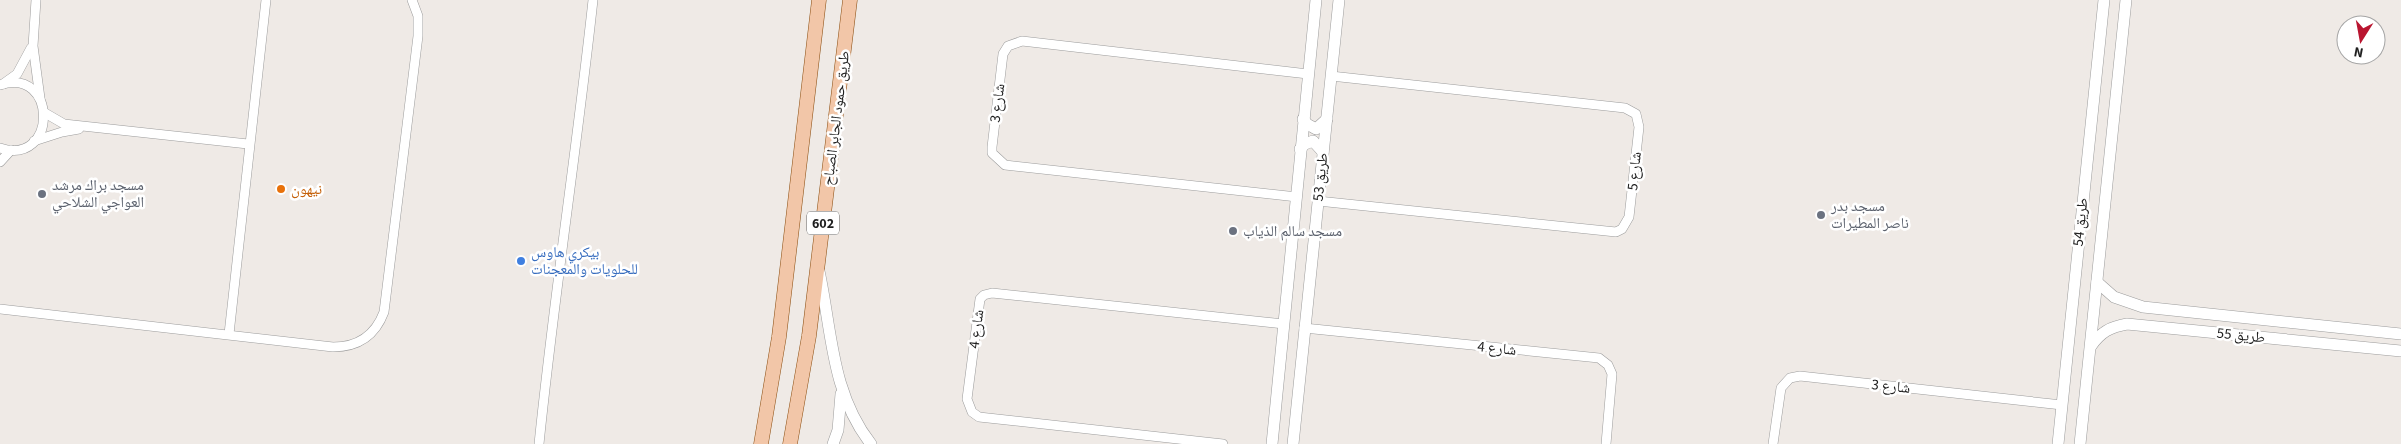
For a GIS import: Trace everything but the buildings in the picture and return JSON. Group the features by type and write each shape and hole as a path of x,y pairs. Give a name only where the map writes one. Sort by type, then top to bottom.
{"main road":[{"name":"طريق حمود الجابر الصباح","path":"761,444 779,337 819,0"},
{"name":"طريق حمود الجابر الصباح","path":"790,444 809,336 850,0"}],"street":[{"path":"0,148 11,150 28,146 34,141 44,124 45,113 40,98 32,46 36,0"},
{"path":"229,334 248,144 266,0"},
{"path":"0,309 343,347 364,340 381,322 386,301 418,36 418,16 412,0"},
{"path":"539,444 551,322 572,179 593,0"},
{"name":"طريق 53","path":"1272,444 1316,0"},
{"name":"طريق 53","path":"1293,444 1339,0"},
{"name":"طريق 54","path":"2058,444 2104,0"},
{"name":"طريق 54","path":"2080,444 2126,0"},
{"name":"شارع 3","path":"1297,197 1005,165 992,153 992,147 1003,54 1008,46 1022,41 1308,74"},
{"path":"1,85 17,74 32,46"},
{"name":"شارع 5","path":"1318,201 1616,232 1622,229 1629,217 1639,127 1636,114 1625,108 1331,76"},
{"path":"1,85 21,85 40,98"},
{"path":"45,113 64,124 90,128 248,144"},
{"path":"1303,119 1307,124 1316,129 1326,119"},
{"path":"34,141 62,132 90,128"},
{"path":"1300,149 1313,141 1323,152"},
{"path":"0,162 11,150"},
{"path":"818,266 827,307 831,349 841,391 857,427 870,444"},
{"name":"طريق 55","path":"2097,282 2114,297 2143,307 2401,334"},
{"name":"شارع 4","path":"1223,444 979,417 972,412 967,399 980,299 984,295 992,293 1284,324"},
{"path":"2139,324 2135,316 2139,309 2143,307"},
{"name":"طريق 55","path":"2090,347 2099,334 2108,329 2127,324 2139,324 2401,351"},
{"name":"شارع 4","path":"1304,328 1599,358 1608,364 1612,374 1606,444"},
{"name":"شارع 3","path":"1773,444 1781,388 1790,378 1800,376 2062,406"},
{"path":"833,444 838,430 841,391"}],"place":[{"name":"نيهون","path":"281,189"},
{"name":"مسجد براك مرشد العواجي الشلاحي","path":"42,194"},
{"name":"مسجد بدر ناصر المطيرات","path":"1821,215"},
{"name":"مسجد سالم الذياب","path":"1233,231"},
{"name":"بيكري هاوس للحلويات والمعجنات","path":"521,261"}]}
